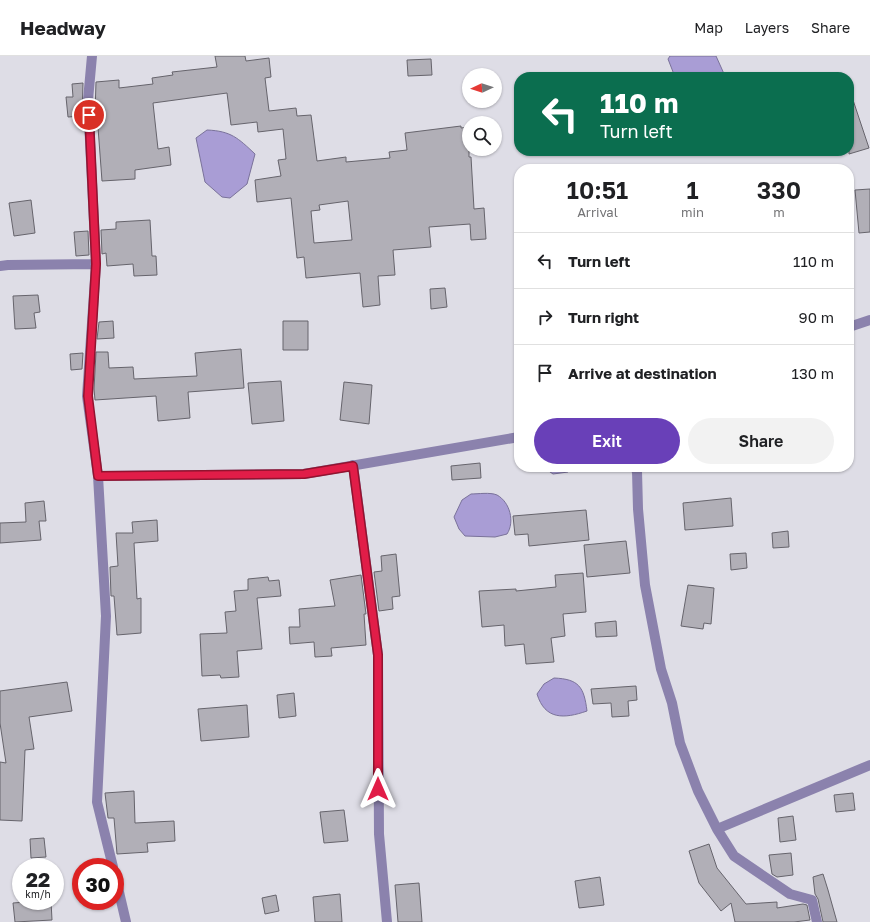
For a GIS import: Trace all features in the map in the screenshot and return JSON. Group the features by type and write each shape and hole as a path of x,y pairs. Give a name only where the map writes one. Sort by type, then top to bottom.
{"street":[{"path":"92,56 88,100 96,264 88,396 98,476 106,616 97,802 111,858"},
{"path":"0,266 96,264"},
{"path":"854,325 870,320"},
{"path":"98,476 304,474 514,438"},
{"path":"353,466 378,655 379,834 387,922"},
{"path":"637,472 638,509 645,585 661,669 672,703 680,743 687,765 717,829 734,856 790,894 812,900 817,922"},
{"path":"717,829 870,765"},
{"path":"123,910 126,922"}],"shaded area":[{"path":"670,56 716,56 723,72 673,72 668,59"},
{"path":"207,130 222,132 234,136 255,154 247,184 230,198 222,197 205,182 196,138"},
{"path":"550,472 568,472 553,474"},
{"path":"484,493 497,495 505,502 511,518 511,524 507,534 495,537 465,536 459,529 454,517 462,500 471,494"},
{"path":"554,678 569,680 579,686 584,696 587,711 579,714 563,716 550,713 545,709 537,694 544,684"}],"building":[{"path":"215,56 245,56 246,61 269,58 271,77 265,78 269,111 296,108 297,116 311,115 317,161 346,157 346,162 390,158 389,152 407,150 405,133 461,126 462,156 471,157 474,209 484,208 486,239 471,240 470,224 429,227 431,247 393,250 395,275 378,276 380,305 363,307 360,273 306,278 304,257 297,258 291,198 257,202 255,180 281,176 278,160 286,159 283,129 258,132 257,122 231,125 227,93 153,103 158,149 169,147 171,165 135,170 135,179 102,181 97,114 95,114 96,82 119,80 119,88 153,84 152,78 173,75 172,72 217,67","holes":["348,201 352,240 314,243 311,211 320,210 319,205"]},
{"path":"431,59 432,75 408,76 407,60"},
{"path":"83,83 82,116 68,117 66,97 73,97 72,84"},
{"path":"854,103 869,148 854,152"},
{"path":"870,189 870,232 859,233 855,190"},
{"path":"31,200 35,233 14,236 9,203"},
{"path":"150,220 152,256 156,256 157,275 134,276 133,264 107,266 106,253 102,254 101,230 116,229 116,222"},
{"path":"88,231 89,255 76,256 74,232"},
{"path":"445,288 447,307 431,309 430,289"},
{"path":"38,295 40,312 34,313 36,328 15,329 13,296"},
{"path":"113,321 114,338 97,339 99,322"},
{"path":"283,321 308,321 308,350 283,350"},
{"path":"241,349 244,388 188,392 190,418 158,421 156,396 95,400 94,389 96,352 108,352 109,368 133,367 134,379 197,376 195,353"},
{"path":"83,353 82,369 71,370 70,354"},
{"path":"281,381 284,421 252,424 248,383"},
{"path":"344,382 372,385 369,424 340,420"},
{"path":"480,463 481,478 452,480 451,466"},
{"path":"731,498 733,526 685,530 683,503"},
{"path":"44,501 46,521 39,521 41,540 0,543 0,523 26,522 25,503"},
{"path":"586,510 589,540 529,546 528,534 515,535 513,516"},
{"path":"157,520 158,541 134,543 137,599 141,598 141,633 117,635 114,596 111,596 110,567 118,566 116,533 133,533 132,522"},
{"path":"788,531 789,547 773,548 772,533"},
{"path":"626,541 630,573 587,577 584,545"},
{"path":"746,553 747,568 731,570 730,554"},
{"path":"396,554 400,596 392,597 393,609 379,611 374,572 382,571 381,556"},
{"path":"583,573 586,612 563,614 565,636 551,638 554,662 526,664 524,644 505,646 504,625 482,627 479,591 516,589 516,591 556,587 555,575"},
{"path":"361,575 366,614 364,614 366,645 331,648 332,656 315,657 314,642 290,644 289,627 300,627 299,609 335,606 330,580"},
{"path":"268,577 269,581 279,580 281,596 257,598 262,649 237,651 239,677 221,678 220,675 202,676 200,634 227,633 225,612 236,611 234,591 248,590 248,579"},
{"path":"688,585 714,588 711,624 704,623 703,629 681,626"},
{"path":"616,621 617,636 596,637 595,623"},
{"path":"67,682 72,711 29,717 34,749 25,750 22,821 0,820 0,762 6,763 0,723 0,691"},
{"path":"636,686 637,700 628,701 629,716 612,717 611,703 593,704 591,689"},
{"path":"294,693 296,716 279,718 277,695"},
{"path":"247,705 249,737 201,741 198,709"},
{"path":"134,791 135,823 174,821 175,841 147,843 148,852 117,854 114,818 108,818 105,793"},
{"path":"853,793 855,810 836,812 834,795"},
{"path":"344,810 348,841 324,843 320,812"},
{"path":"793,816 796,840 780,842 778,818"},
{"path":"44,838 46,857 31,858 30,839"},
{"path":"709,844 717,868 746,904 777,902 777,908 803,904 807,905 810,920 794,922 735,922 731,903 721,911 699,883 689,851"},
{"path":"791,853 793,875 777,877 772,874 769,855"},
{"path":"823,874 837,922 823,922 818,899 815,894 813,877"},
{"path":"600,877 604,905 579,908 575,881"},
{"path":"419,883 422,922 398,922 395,885"},
{"path":"340,894 342,922 315,922 313,897"},
{"path":"276,895 279,911 265,914 262,898"},
{"path":"14,910 51,910 52,920 15,922"}],"route":[{"path":"89,115 96,264 88,396 98,476 304,474 353,466 378,655 378,789"}]}
